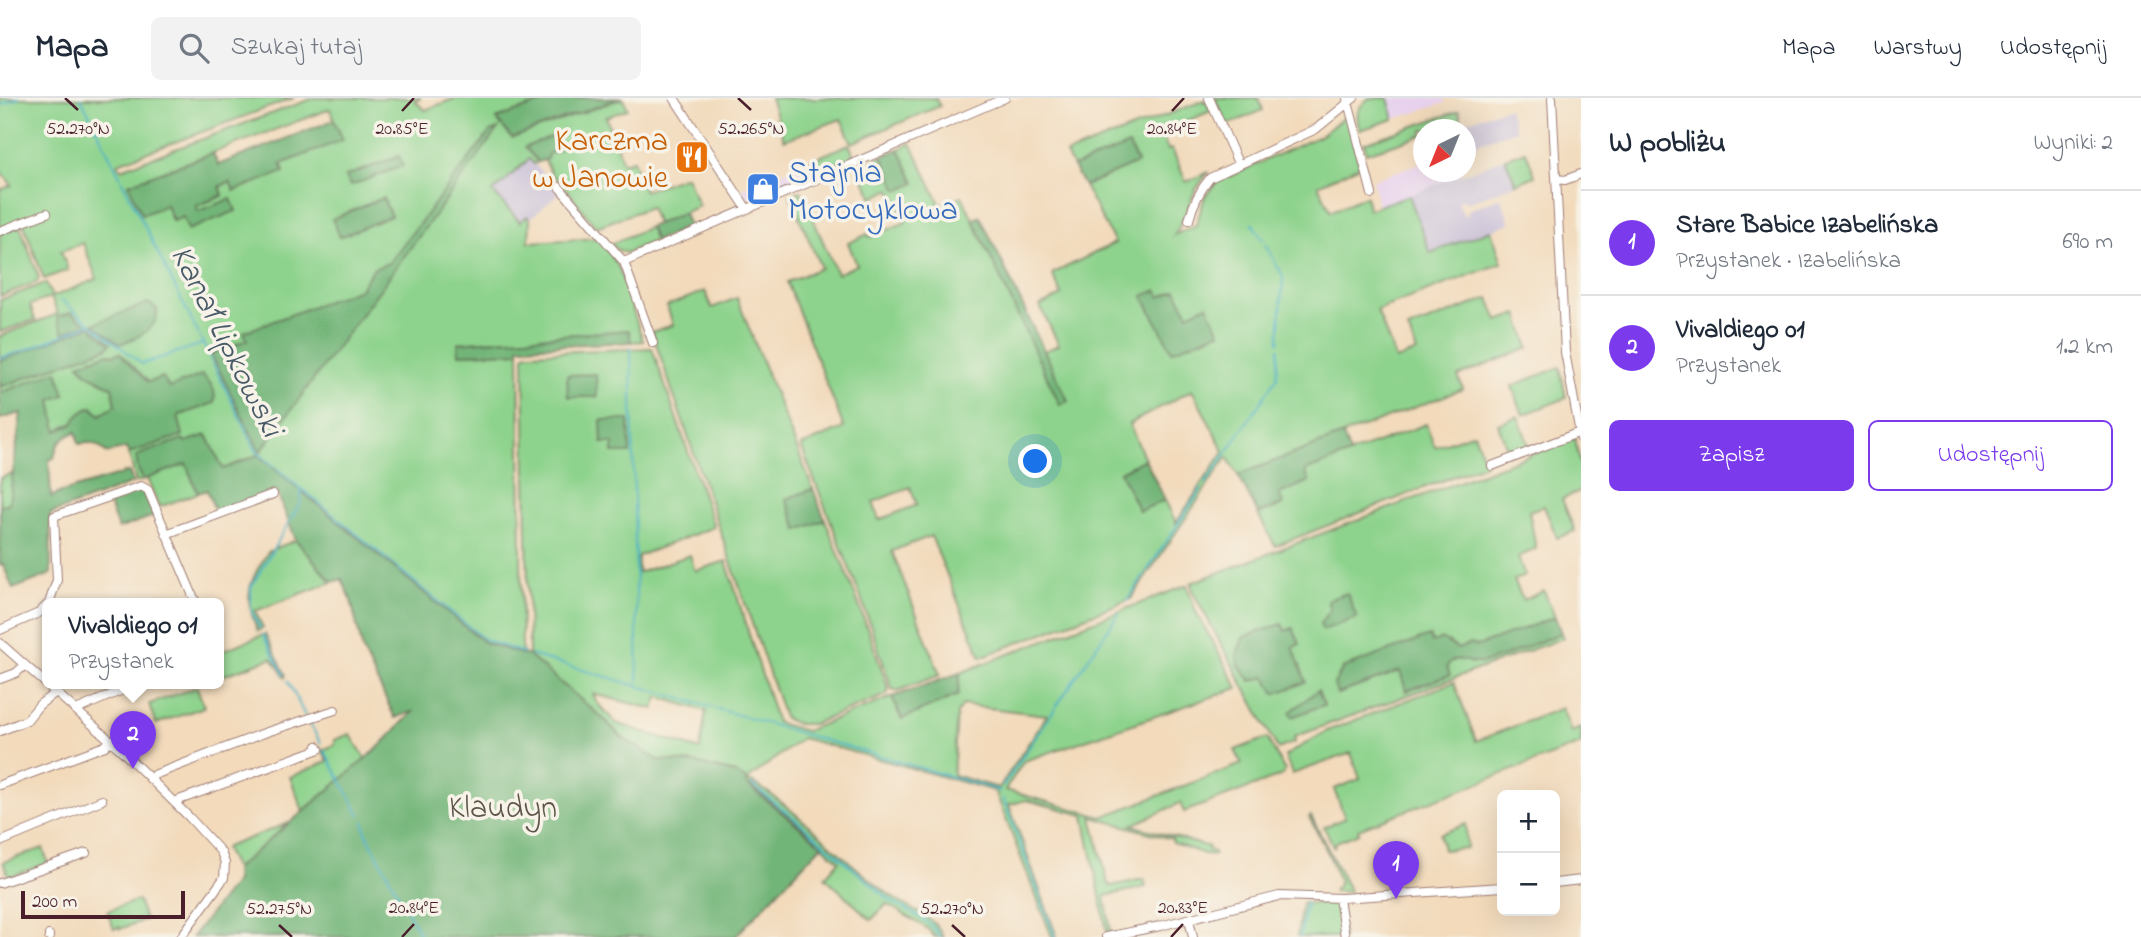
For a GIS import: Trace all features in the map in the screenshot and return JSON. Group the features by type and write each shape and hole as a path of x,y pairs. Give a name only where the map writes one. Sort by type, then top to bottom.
{"street":[{"path":"674,98 747,209"},
{"path":"624,262 1005,98"},
{"path":"1209,98 1238,163"},
{"path":"1492,466 1580,436 1565,352 1552,98"},
{"path":"1189,220 1194,203 1210,178 1315,129 1349,99 1372,194"},
{"path":"1557,179 1564,180 1581,174"},
{"path":"559,187 624,262 653,343"},
{"path":"0,231 47,213"},
{"path":"50,598 57,580 54,516 141,486 148,490 194,598"},
{"path":"166,534 272,494"},
{"path":"0,630 42,611"},
{"path":"0,643 42,679"},
{"path":"0,679 16,673 26,665"},
{"path":"53,689 111,740 221,852 225,869 220,885 181,937"},
{"path":"76,710 125,689"},
{"path":"0,731 27,720 39,705 56,692"},
{"path":"150,779 154,775 267,732 335,710"},
{"path":"0,785 105,746 111,740"},
{"path":"175,803 318,749 317,746"},
{"path":"0,842 102,800"},
{"path":"0,883 86,853"},
{"path":"1560,882 1581,880"},
{"path":"1106,937 1272,897 1339,898 1497,887"},
{"path":"1339,898 1345,937"},
{"path":"1189,919 1193,937"}],"shaded area":[{"path":"1388,98 1444,98 1445,103 1394,119"},
{"path":"1508,108 1516,130 1476,144 1476,119 1474,119"},
{"path":"529,158 560,192 530,219 527,216 520,222 493,192"},
{"path":"1505,158 1516,184 1467,203 1462,200 1458,202 1464,216 1469,209 1501,197 1510,223 1430,253 1409,195 1443,182 1476,182 1476,169"},
{"path":"803,164 808,176 753,199 741,189"},
{"path":"1413,166 1413,182 1444,182 1378,207 1373,180"}],"green space":[{"path":"0,98 294,98 118,163 121,169 314,98 421,98 415,101 425,110 456,98 554,98 497,119 512,138 623,98 628,109 606,117 623,163 633,160 644,191 686,176 699,206 657,224 650,207 596,227 551,174 546,162 525,148 538,162 534,164 529,159 493,192 520,222 527,216 530,219 529,242 600,238 619,268 643,341 631,342 628,330 458,343 459,354 519,352 522,654 485,643 258,455 223,469 207,435 138,469 143,480 136,482 129,453 182,435 169,388 148,382 120,353 108,353 79,364 84,371 112,387 116,405 100,415 65,426 56,432 51,400 57,372 0,393 0,387 106,348 89,326 0,361 0,336 58,314 51,297 30,305 35,320 0,332 0,300 46,283 52,297 97,279 83,243 61,251 68,270 44,279 24,225 0,227 0,190 12,185 0,171","holes":["330,109 342,140 281,164 284,171 234,191 231,182 220,186 223,196 196,206 198,212 172,221 166,205 129,184","490,132 260,452 211,353 247,340 245,332 360,289 373,269 389,263","383,198 390,216 340,237 333,219"]},
{"path":"554,98 621,98 512,138 496,119"},
{"path":"770,98 936,98 940,106 852,143 841,119 784,140"},
{"path":"1215,98 1258,98 1263,110 1227,125"},
{"path":"1369,98 1388,98 1394,119 1360,130 1358,112"},
{"path":"1205,100 1211,111 1161,132 1168,150 1172,149 1186,182 1209,172 1197,187 1174,235 1196,225 1205,196 1218,181 1320,136 1347,115 1360,166 1318,185 1331,211 1366,196 1368,210 1409,195 1430,253 1491,230 1502,263 1377,310 1396,360 1417,352 1408,329 1489,298 1498,321 1518,314 1529,348 1458,376 1463,389 1238,475 1227,457 1131,599 981,657 931,536 892,551 940,675 897,691 892,689 860,595 801,446 844,428 787,282 821,268 790,195 801,191 837,274 857,265 848,243 906,222 891,189 873,198 858,167 882,156 897,189 915,183 899,149 911,143 941,206 962,196 1060,404 1068,401 1044,351 1059,345 1040,306 1062,295 1052,274 1115,243 1084,186 1137,163 1129,145 1073,167 1066,154","holes":["1192,390 1224,451 1176,523 1165,500 1139,511 1120,472 1145,459 1129,424","910,487 917,505 879,520 873,502"]},
{"path":"1459,111 1461,119 1435,119"},
{"path":"334,120 343,140 281,164 284,172 234,191 230,182 220,186 223,195 196,206 198,211 231,199 236,211 188,230 183,217 173,221 166,205 142,215 128,184 213,153 218,165"},
{"path":"1413,126 1413,138 1366,153 1364,143"},
{"path":"498,129 260,452 211,354 247,340 244,332 360,289 373,269 389,263 490,132"},
{"path":"556,135 561,149 548,154 547,159 538,162 525,147"},
{"path":"849,144 854,156 808,176 803,164"},
{"path":"1129,145 1137,163 1084,186 1073,167"},
{"path":"899,149 915,183 901,190 897,189 882,156"},
{"path":"1526,151 1535,176 1516,184 1505,158"},
{"path":"399,156 403,166 350,186 346,176"},
{"path":"383,198 391,216 340,237 332,219"},
{"path":"684,213 689,227 655,241 649,227"},
{"path":"980,216 1068,401 1060,405 973,220"},
{"path":"18,227 39,278 37,282 0,296 0,234"},
{"path":"649,227 655,241 626,253 611,244"},
{"path":"1157,290 1160,297 1176,290 1188,314 1207,305 1220,332 1172,351 1143,296"},
{"path":"705,291 712,308 737,298 813,489 786,499 798,530 825,520 889,690 886,695 813,724 797,724 784,718 652,332 673,325 667,306"},
{"path":"148,303 157,309 154,322 145,332 126,342 120,344 93,324"},
{"path":"71,312 87,324 63,333 57,317"},
{"path":"90,326 111,343 107,348 0,387 0,361"},
{"path":"629,330 631,342 519,347 519,352 459,354 458,343"},
{"path":"652,348 714,527 638,556 638,573 690,555 695,571 726,561 777,723 806,731 892,697 901,719 958,695 960,673 1187,585 1196,612 1238,688 1024,761 1005,790 1102,817 1242,764 1235,750 1267,738 1285,771 1283,775 1184,812 1180,803 1132,825 1209,847 1208,850 1215,855 1173,843 1172,839 1092,817 1108,883 1111,886 1144,879 1146,887 1105,896 1111,932 1107,932 1084,815 1026,800 1009,805 1057,937 1052,937 995,791 802,738 747,780 781,802 885,892 929,919 943,937 935,937 928,929 887,904 871,920 825,877 839,861 801,826 745,782 746,780 735,773 695,763 658,760 621,737 529,656 524,356 528,353","holes":["593,694 654,709 658,697 706,711 700,750 616,723 597,703","963,705 1047,715 999,788 953,775 957,713"]},
{"path":"108,353 120,353 148,382 163,377 169,388 202,375 215,394 214,403 178,416 183,435 129,453 127,448 107,453 94,444 79,444 76,432 63,439 58,444 54,458 49,460 51,497 129,472 133,483 50,514 51,574 13,589 3,564 0,565 0,506 9,503 21,413 0,419 0,393 57,371 65,395 51,400 57,431 73,424 78,415 89,408 92,407 100,415 116,405 112,387 88,374 79,364"},
{"path":"1560,367 1566,398 1523,415 1512,386"},
{"path":"596,374 597,397 568,397 567,375"},
{"path":"1518,416 1529,446 1509,454 1498,424"},
{"path":"601,420 629,420 630,453 613,453 613,443 602,443"},
{"path":"1426,424 1435,447 1474,433 1485,464 1275,546 1258,514 1283,505 1279,494 1309,481 1304,471"},
{"name":"Klaudyn","path":"207,435 223,469 258,455 485,643 529,656 621,737 658,760 695,763 735,773 747,780 745,783 822,845 735,937 192,937 236,881 235,869 376,750 414,711 395,718 363,651 351,600 342,579 332,582 296,540 276,490 216,513 207,490 198,493 186,464 143,480 136,456 183,439 185,442"},
{"path":"1343,435 1350,454 1305,471 1309,481 1279,494 1283,504 1258,514 1238,475"},
{"path":"1575,438 1581,468 1581,491 1562,499 1575,531 1557,538 1544,506 1529,511 1536,549 1518,557 1525,576 1514,580 1523,600 1544,591 1555,617 1478,646 1470,644 1458,649 1448,642 1432,642 1430,636 1338,694 1400,671 1407,691 1449,675 1447,667 1455,660 1482,663 1561,633 1563,638 1294,737 1295,742 1278,749 1193,592 1191,583"},
{"path":"1145,459 1165,500 1139,511 1120,472"},
{"path":"186,464 198,493 159,507 147,478"},
{"path":"14,473 9,503 0,506 0,478"},
{"path":"138,489 144,492 154,516 118,529 108,501"},
{"path":"813,489 825,520 798,530 786,499"},
{"path":"296,540 332,582 255,611 263,628 258,631 249,598 253,580 269,551"},
{"path":"1347,593 1357,618 1323,630 1320,624 1330,609 1327,600"},
{"path":"1555,617 1561,633 1482,663 1455,660 1447,667 1450,675 1406,691 1400,671 1337,694 1334,684 1343,668 1429,636 1432,642 1441,639 1458,649 1470,644 1478,646"},
{"path":"1282,624 1285,631 1293,628 1300,644 1293,647 1306,682 1275,694 1266,677 1251,681 1239,665 1237,656 1244,637"},
{"path":"265,634 286,675 285,677 272,658 224,675 224,650"},
{"path":"960,673 958,695 902,719 892,697"},
{"path":"1454,682 1476,741 1562,708 1571,732 1581,728 1581,744 1358,829 1359,833 1336,842 1334,847 1324,827 1345,818 1334,789 1360,779 1351,753 1292,774 1285,756 1327,731"},
{"path":"198,689 204,707 156,724 149,704"},
{"path":"1318,690 1324,705 1292,717 1290,712"},
{"path":"350,734 366,759 303,811 290,777 328,761 322,750 335,745 335,740"},
{"path":"1311,816 1350,892 1334,891 1339,882 1329,855 1309,817"},
{"path":"289,823 235,869 226,847"},
{"path":"1466,824 1467,848 1443,850 1440,834"},
{"path":"43,848 48,863 9,877 3,862"},
{"path":"138,900 145,920 114,929 107,911"},
{"path":"1302,903 1336,904 1339,908 1343,937 1297,937"}],"waterway":[{"path":"0,105 19,98"},
{"name":"Kanał Lipkowski","path":"81,98 257,452 301,489 301,502 251,587 251,611 260,628"},
{"path":"1252,223 1263,240"},
{"path":"1265,244 1283,276 1279,342"},
{"path":"61,300 142,364 202,344"},
{"path":"0,358 90,324"},
{"path":"631,347 638,685"},
{"path":"1206,483 1277,378 1279,348"},
{"path":"302,489 485,640 524,653"},
{"path":"1127,601 1201,489"},
{"path":"1003,786 1119,613"},
{"name":"Kanał Lipkowski","path":"263,635 284,674"},
{"path":"531,655 1000,791"},
{"name":"Kanał Lipkowski","path":"288,681 305,716"},
{"name":"Kanał Lipkowski","path":"309,722 321,744"},
{"name":"Kanał Lipkowski","path":"324,750 360,815"},
{"path":"752,785 890,900 931,925 940,937"},
{"path":"1003,798 1055,937"},
{"name":"Kanał Lipkowski","path":"364,821 366,833 421,937"},
{"path":"1300,937 1306,902"}],"place":[{"name":"Karczma w Janowie","path":"692,157"},
{"name":"Stajnia Motocyklowa","path":"763,189"},
{"name":"Vivaldiego 01","path":"133,769"},
{"name":"Stare Babice Izabelińska","path":"1396,899"}]}
